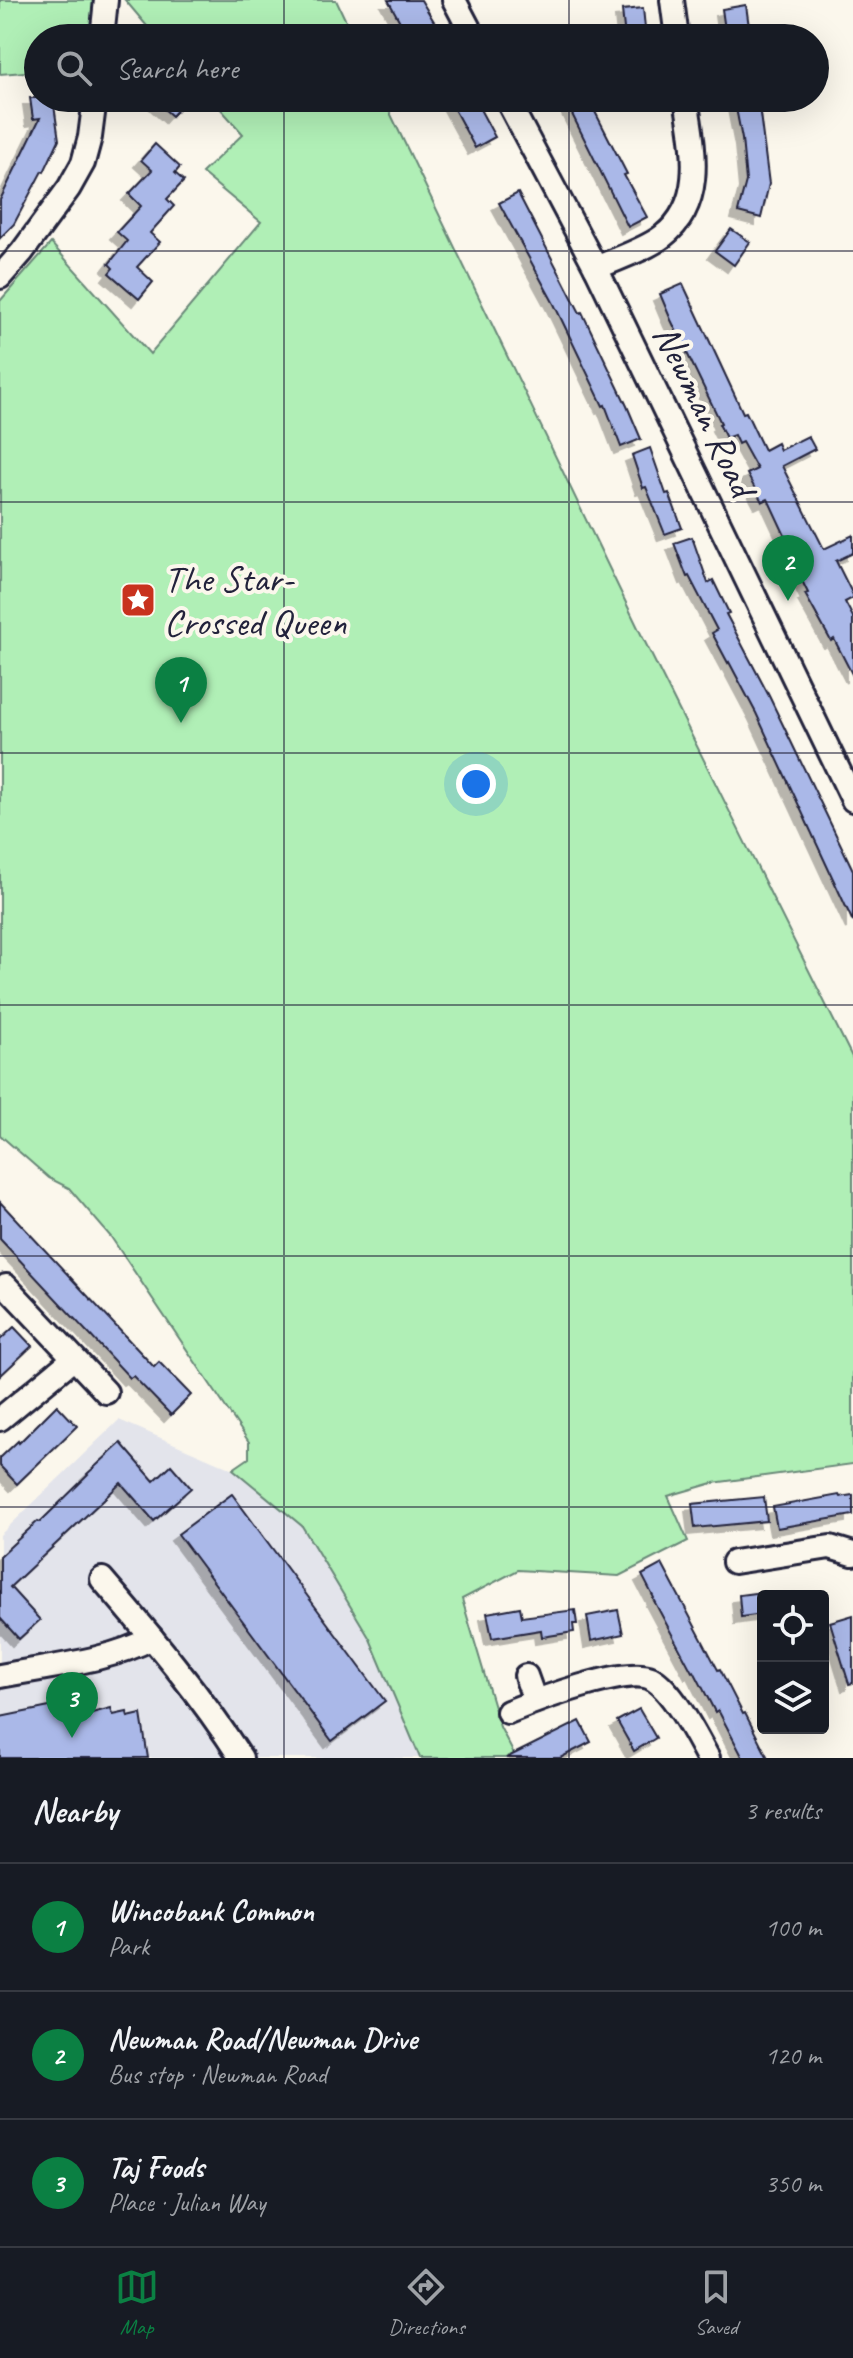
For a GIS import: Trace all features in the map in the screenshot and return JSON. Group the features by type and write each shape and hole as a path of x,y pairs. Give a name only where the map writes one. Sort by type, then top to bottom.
{"street":[{"path":"103,24 106,0"},
{"path":"454,0 467,24"},
{"path":"672,0 675,24"},
{"path":"0,277 69,188 83,163 93,112"},
{"name":"Newman Road","path":"513,112 596,268 853,800"},
{"path":"596,268 661,237 687,209 695,175 688,112"},
{"path":"6,1286 106,1392"},
{"path":"0,1419 73,1359"},
{"path":"734,1562 830,1547 853,1554"},
{"path":"102,1579 212,1713 241,1758"},
{"path":"0,1676 115,1653 152,1638"},
{"path":"508,1712 625,1675 650,1678 661,1686 688,1720 708,1758"},
{"path":"526,1676 535,1701"}],"shaded area":[{"path":"119,1420 233,1469 302,1526 370,1639 420,1758 0,1758 0,1535"}],"green space":[{"path":"0,0 96,0 94,24 24,24 24,72 0,74"},
{"path":"125,0 336,0 347,24 145,24"},
{"path":"223,112 390,112 640,632 853,1059 853,1464 713,1483 668,1496 688,1541 619,1576 518,1570 462,1599 500,1727 516,1758 420,1758 370,1639 302,1526 233,1469 249,1458 249,1442 111,1237 69,1188 49,1178 0,1135 0,301 51,243 150,354 261,222 202,173 243,134"}],"building":[{"path":"388,0 421,0 436,24 401,24"},
{"path":"746,5 749,24 724,24 722,9"},
{"path":"643,8 645,24 624,24 622,10"},
{"path":"32,112 55,112 59,140 14,224 0,238 0,200 40,118 33,119"},
{"path":"456,112 482,112 495,137 475,148"},
{"path":"571,112 595,112 627,174 624,175 647,217 628,227"},
{"path":"737,112 760,112 769,184 761,218 738,212 746,181"},
{"path":"155,144 180,167 175,173 184,181 167,199 174,206 150,233 160,242 137,267 153,282 139,299 109,273 113,268 109,264 127,241 117,232 141,206 129,194 152,170 141,160"},
{"path":"518,193 582,312 641,439 621,447 605,405 499,203"},
{"path":"731,229 750,242 734,265 715,251"},
{"path":"683,284 743,413 746,412 764,450 777,443 780,450 808,436 815,449 782,466 824,549 853,535 853,553 836,561 853,595 845,602 853,617 853,676 805,594 808,593 784,544 788,542 768,499 762,502 747,474 757,469 742,442 738,444 734,435 726,438 671,320 660,294"},
{"path":"650,448 682,528 665,534 646,487 643,488 632,455"},
{"path":"692,537 708,583 713,580 729,613 726,614 853,870 853,922 756,713 712,633 717,630 687,577 674,543"},
{"path":"0,1202 154,1367 159,1362 191,1395 171,1415 133,1376 130,1378 0,1239"},
{"path":"14,1327 32,1346 0,1376 0,1340"},
{"path":"57,1405 77,1426 17,1484 0,1466 0,1458"},
{"path":"121,1443 154,1481 171,1465 191,1488 154,1521 121,1483 10,1587 40,1620 19,1639 0,1618 0,1556 40,1522"},
{"path":"232,1494 385,1701 332,1741 178,1534"},
{"path":"853,1495 853,1515 777,1528 773,1507"},
{"path":"764,1497 767,1521 695,1528 692,1504"},
{"path":"662,1564 768,1758 743,1758 718,1710 715,1712 692,1672 642,1575"},
{"path":"757,1593 757,1615 741,1617 739,1595"},
{"path":"520,1607 522,1617 575,1610 577,1624 573,1624 574,1632 542,1637 541,1630 492,1638 487,1613"},
{"path":"618,1610 623,1634 591,1641 587,1616"},
{"path":"853,1615 853,1683 849,1684 830,1622"},
{"path":"84,1700 88,1714 111,1708 113,1715 127,1712 128,1717 141,1714 148,1758 0,1758 0,1717"},
{"path":"639,1709 656,1738 634,1751 617,1721"},
{"path":"580,1721 591,1742 560,1758 506,1758"}],"place":[{"name":"The Star- Crossed Queen","path":"138,600"},
{"name":"Newman Road/Newman Drive","path":"788,601"},
{"name":"Wincobank Common","path":"181,723"},
{"name":"Taj Foods","path":"72,1738"}]}
